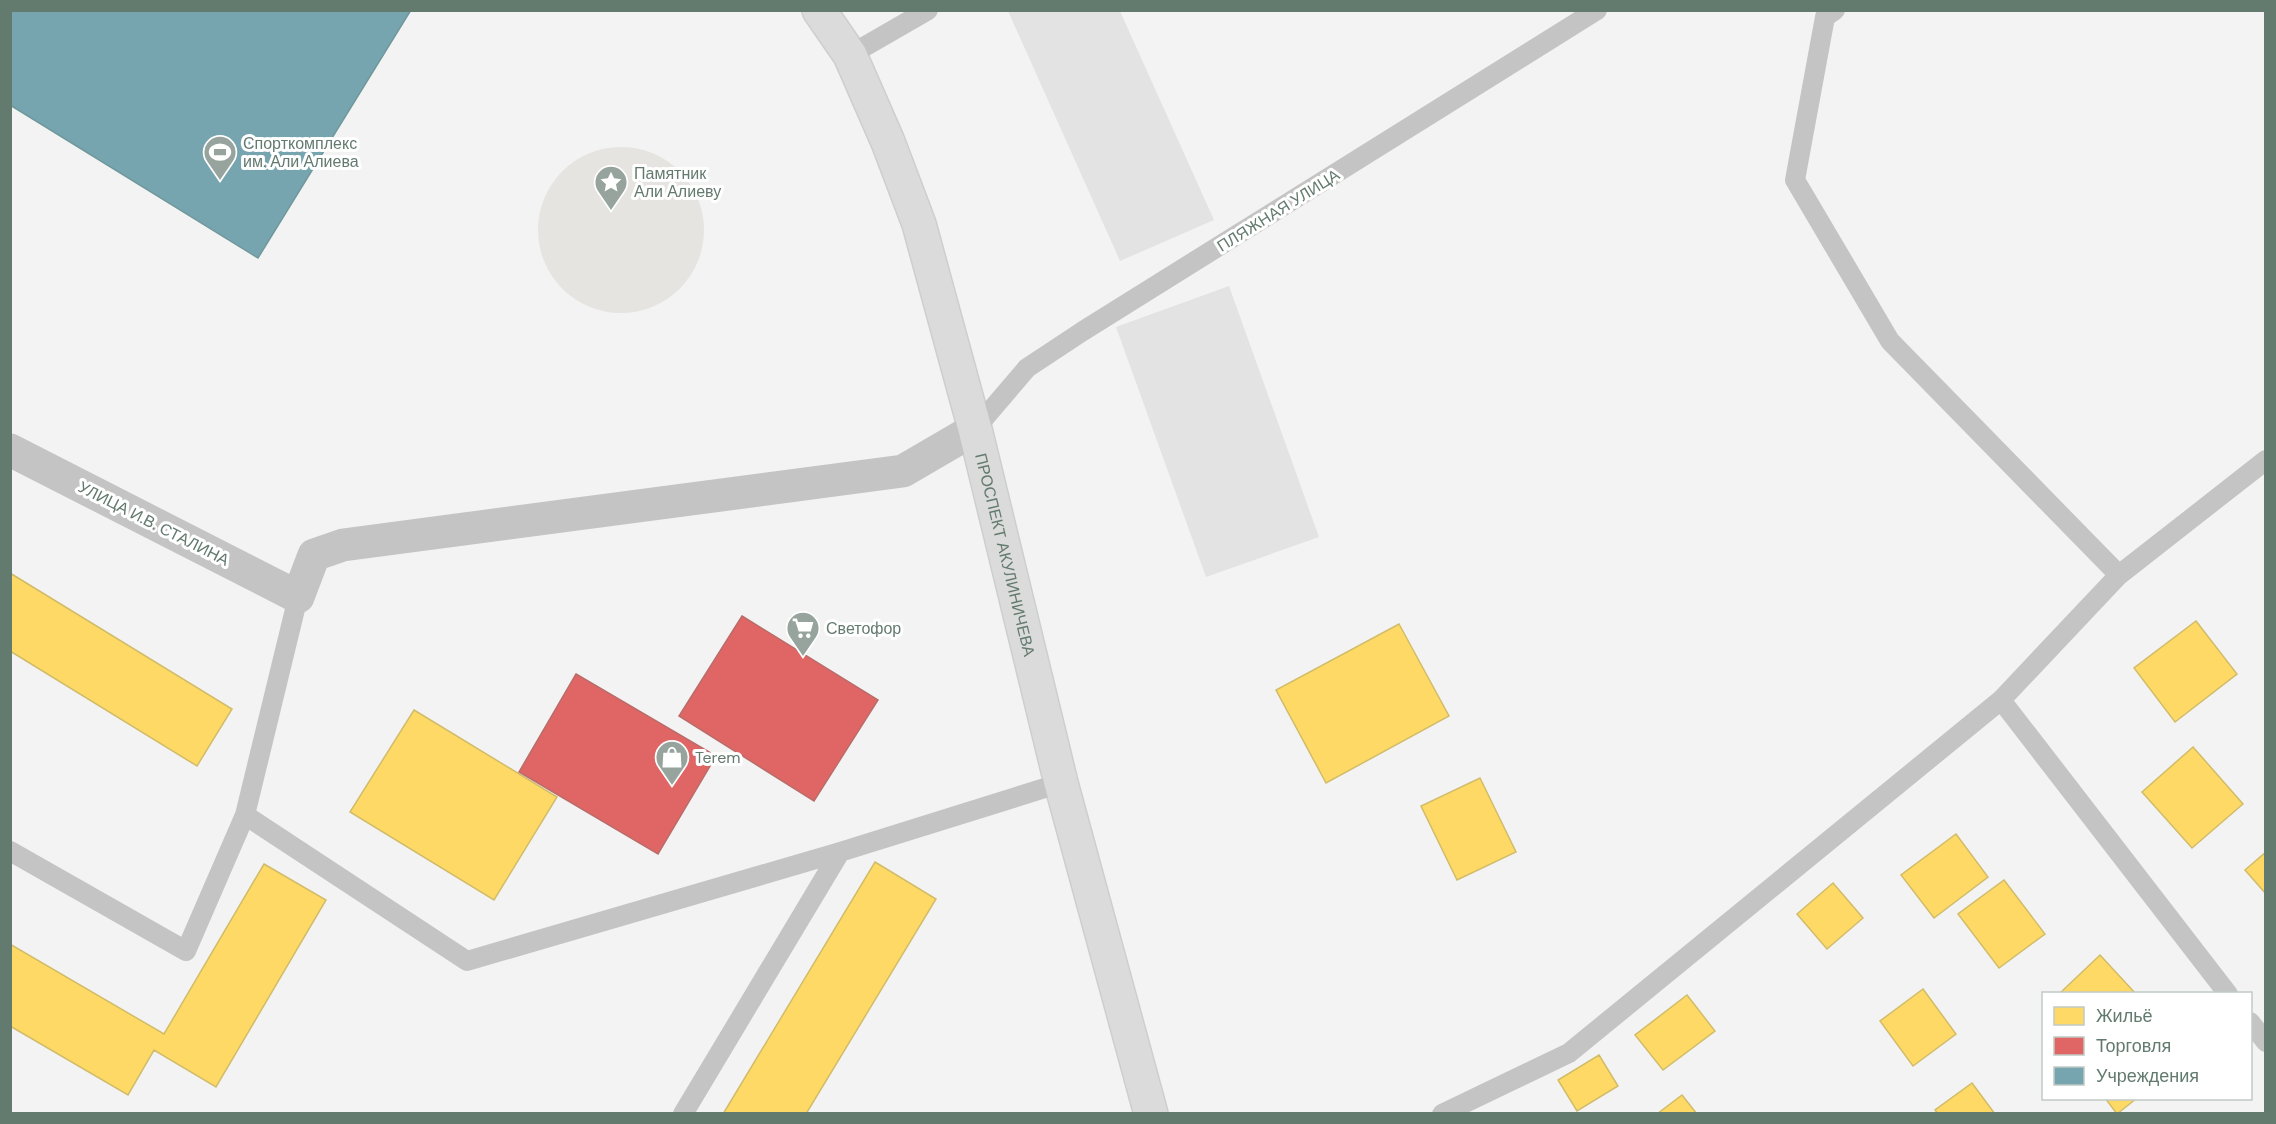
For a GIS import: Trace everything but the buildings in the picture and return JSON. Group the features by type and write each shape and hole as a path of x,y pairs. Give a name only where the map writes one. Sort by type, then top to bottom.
{"main road":[{"name":"ПРОСПЕКТ АКУЛИНИЧЕВА","path":"819,10 850,55 888,142 919,224 975,429 1061,783 1151,1113"}],"street":[{"path":"298,597 314,555 343,545 903,471 975,429"},
{"name":"УЛИЦА И.В. СТАЛИНА","path":"10,450 298,597"}],"lane":[{"path":"850,55 928,10"},
{"name":"ПЛЯЖНАЯ УЛИЦА","path":"975,429 1027,368 1597,10"},
{"path":"1835,10 1825,17 1795,180 1890,341 2119,575"},
{"path":"1442,1113 1569,1053 2001,700 2119,575 2265,460"},
{"path":"10,851 186,951 245,815 298,597"},
{"path":"2001,700 2227,992"},
{"path":"245,815 467,961 840,852 1061,783"},
{"path":"682,1113 840,852"},
{"path":"2252,1025 2265,1042"}],"shaded area":[{"path":"1008,11 1120,11 1214,220 1120,261"},
{"path":"621,147 637,148 653,153 680,171 698,198 703,214 703,246 698,262 680,289 653,307 637,312 621,313 605,312 589,307 562,289 544,262 539,246 538,230 539,214 544,198 562,171 589,153 605,148"},
{"path":"1229,286 1319,537 1206,577 1116,327"}],"place":[{"name":"Спорткомплекс им. Али Алиева","path":"220,181"},
{"name":"Памятник Али Алиеву","path":"611,211"},
{"name":"Светофор","path":"803,657"},
{"name":"Terem","path":"672,786"}]}
